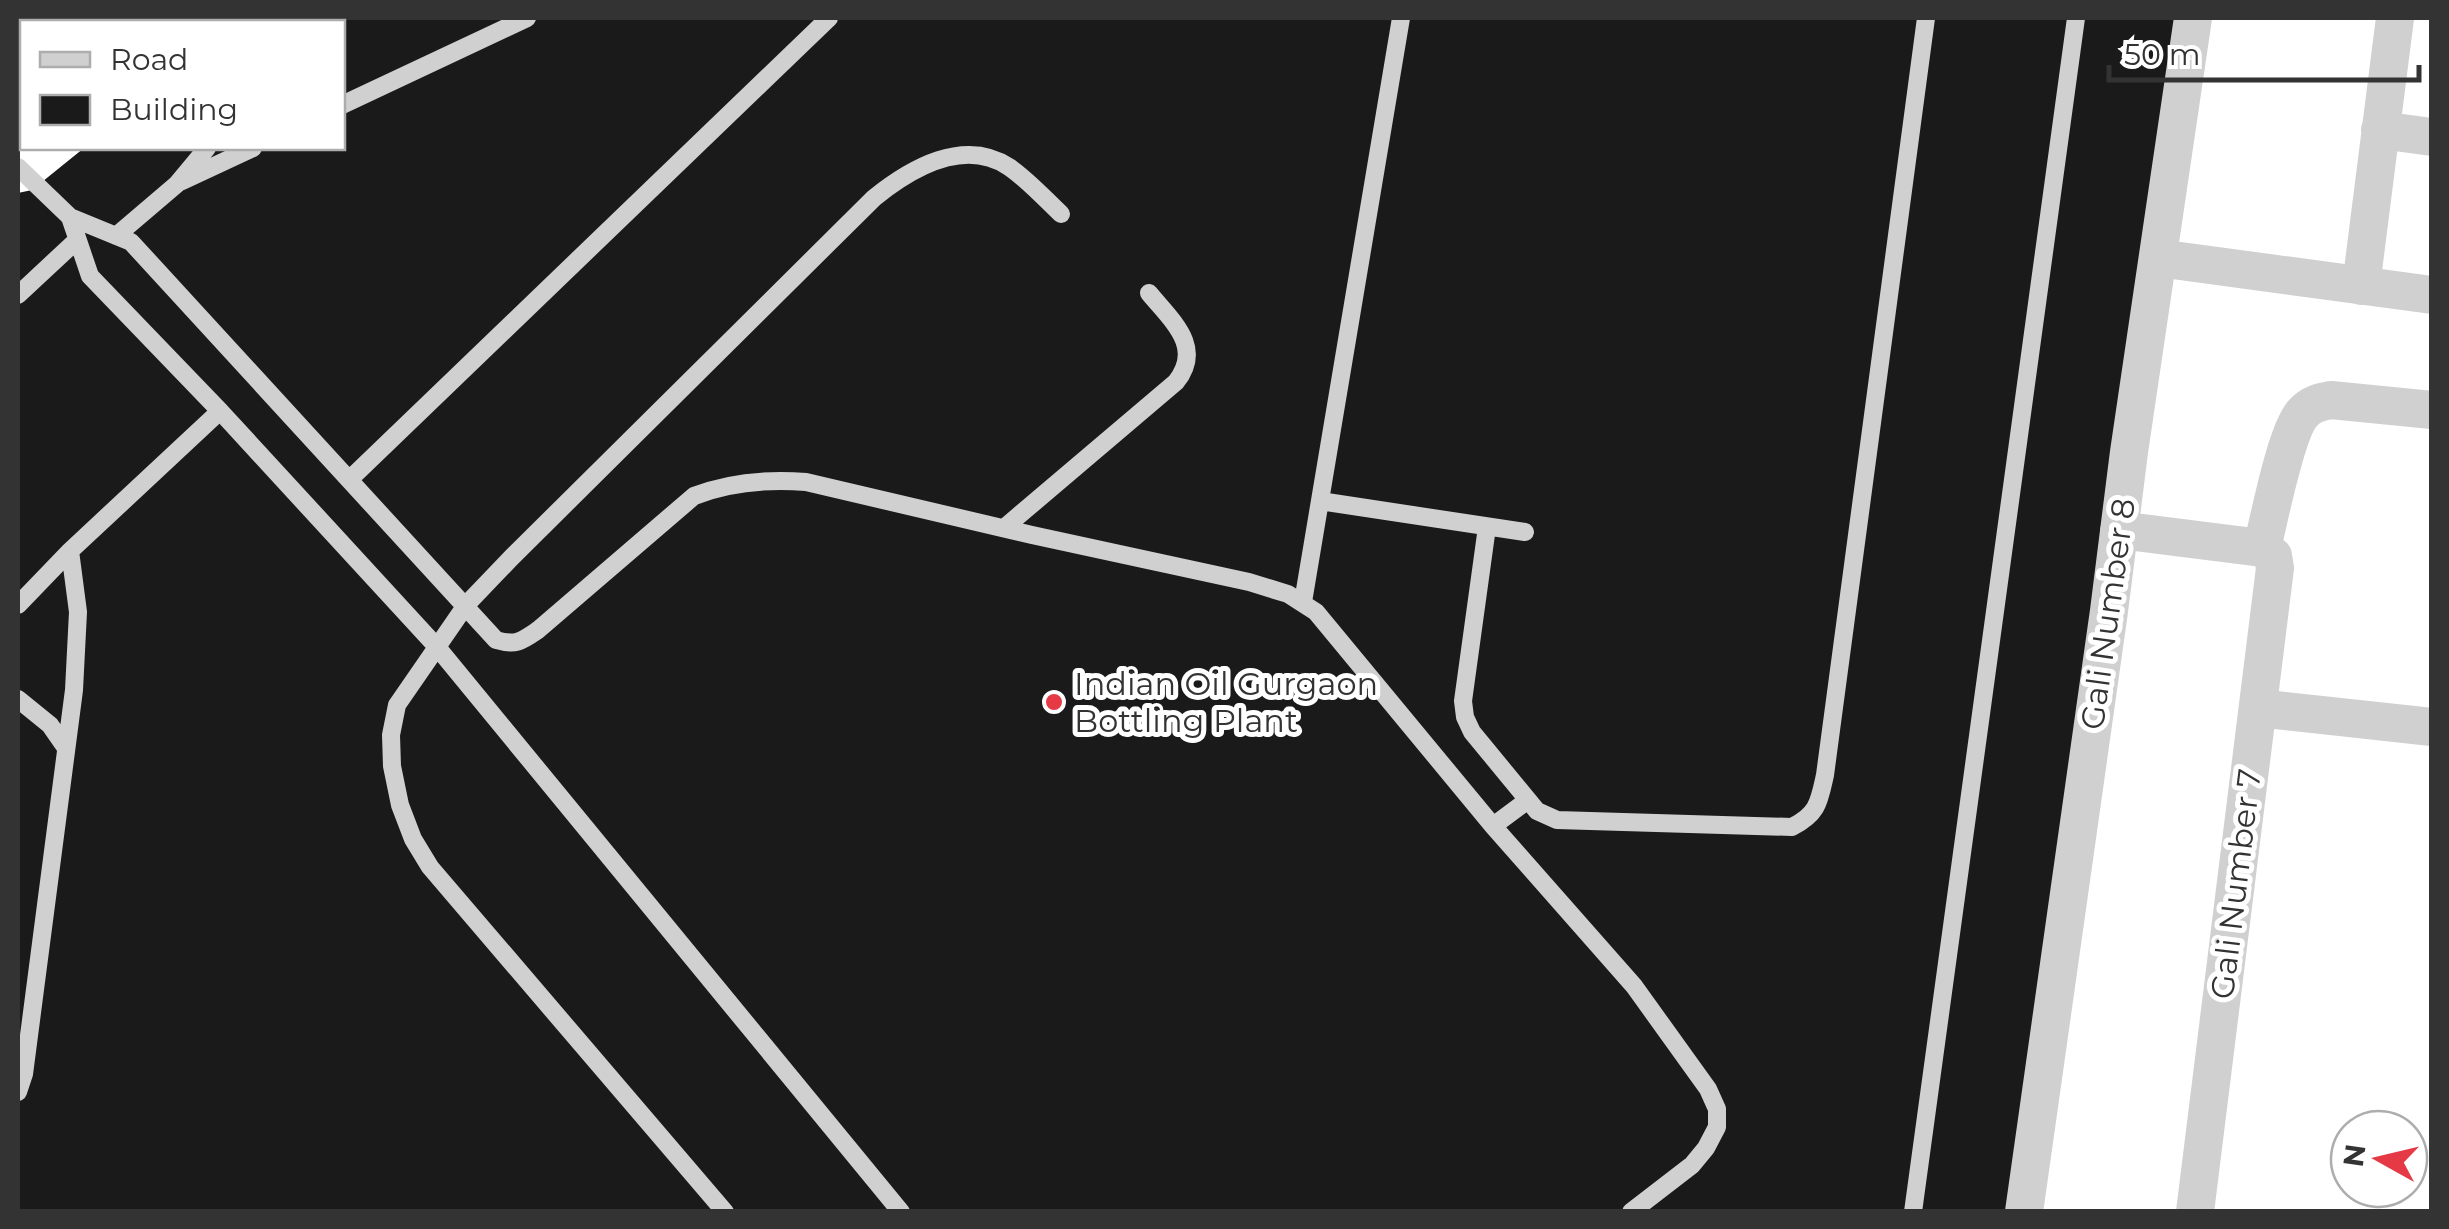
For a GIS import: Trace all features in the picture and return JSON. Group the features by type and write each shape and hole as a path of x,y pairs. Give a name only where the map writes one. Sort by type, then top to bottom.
{"street":[{"name":"Gali Number 8","path":"2024,1212 2192,18"},
{"path":"2362,286 2395,18"},
{"path":"2380,130 2432,137"},
{"path":"2158,258 2432,296"},
{"name":"Gali Number 7","path":"2195,1212 2275,580 2268,552 2292,431 2305,410 2331,400 2432,410"},
{"path":"2120,530 2268,552"},
{"path":"2258,708 2432,727"}],"lane":[{"path":"345,104 527,18"},
{"path":"350,479 829,18"},
{"path":"1303,602 1401,18"},
{"path":"1487,526 1463,701 1465,717 1472,732 1537,811 1556,820 1792,827 1807,820 1818,804 1827,756 1926,18"},
{"path":"1913,1212 2076,18"},
{"path":"116,236 177,184 205,150"},
{"path":"177,184 249,150"},
{"path":"725,1212 430,867 400,806 391,735 397,705 466,606 890,185 937,160 985,157 1007,166 1062,214"},
{"path":"18,166 70,217 131,242 496,640 521,642 538,630 694,496 716,487 774,480 806,482 1249,582 1303,602 1316,612 1493,826 1634,986 1708,1089 1717,1109 1717,1126 1706,1148 1692,1164 1631,1212"},
{"path":"70,217 90,276 437,647 901,1212"},
{"path":"18,295 78,240"},
{"path":"1004,528 1186,370 1188,350 1181,332 1149,294"},
{"path":"18,605 70,551 220,412"},
{"path":"1320,500 1525,532"},
{"path":"18,1092 24,1074 74,690 78,612 70,551"},
{"path":"18,699 50,725 66,748"},
{"path":"1493,826 1528,800"}],"building":[{"name":"Indian Oil Gurgaon Bottling Plant","path":"2193,18 2014,1212 18,1212 18,193 32,190 82,150 345,150 345,20 164,20"}],"place":[{"name":"Indian Oil Gurgaon Bottling Plant","path":"1054,702"}]}
